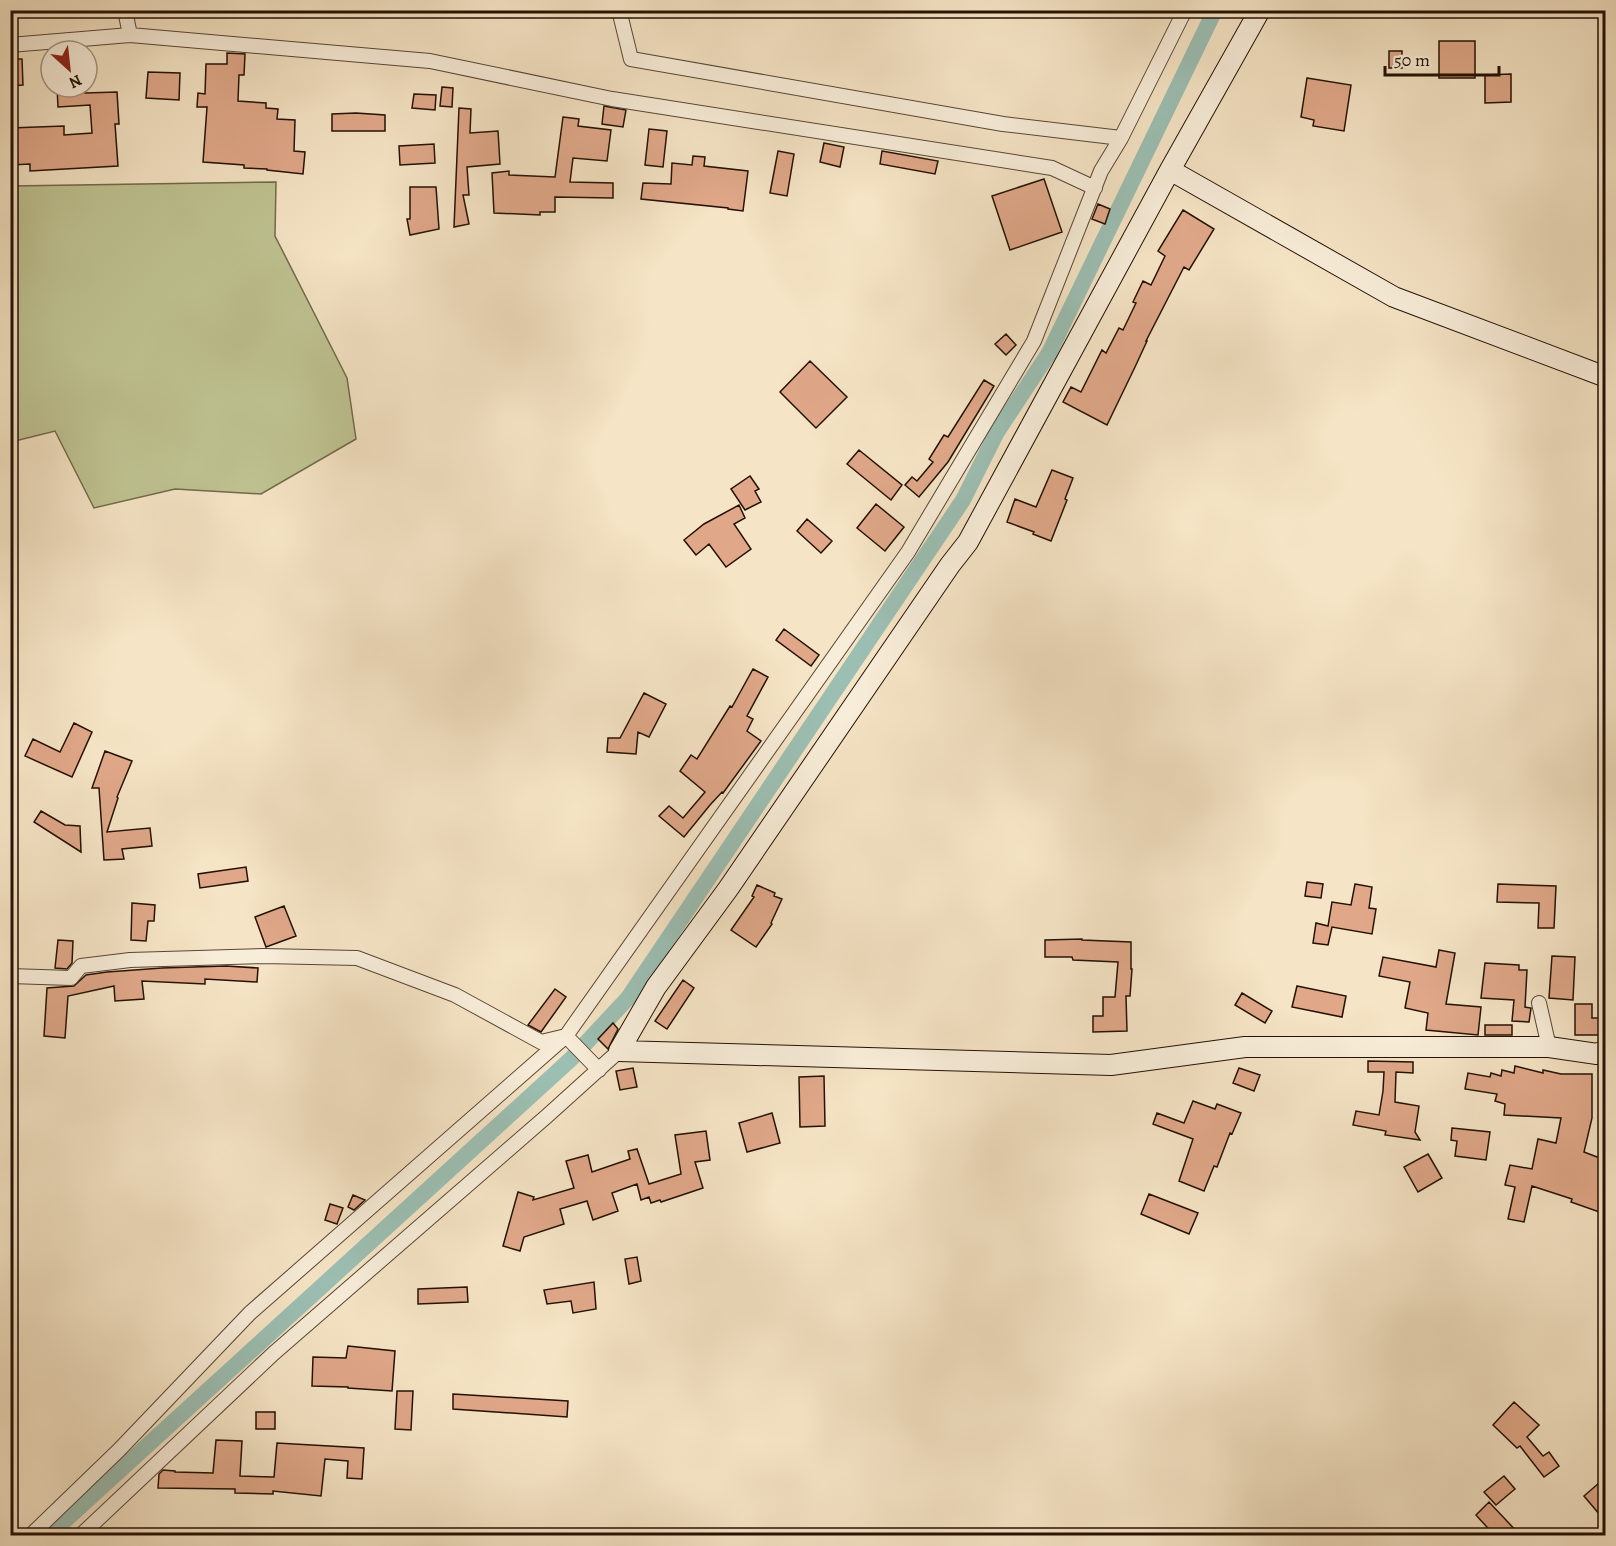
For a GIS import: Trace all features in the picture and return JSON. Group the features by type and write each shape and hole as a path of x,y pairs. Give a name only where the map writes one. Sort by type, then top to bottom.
{"street":[{"path":"125,10 130,35"},
{"path":"619,10 631,59 1002,124 1121,138"},
{"path":"30,1536 119,1450 250,1313 566,1036 908,552 1034,341 1101,171 1121,138 1185,10"},
{"path":"80,1536 274,1353 619,1052 656,987 728,889 968,542 1170,170 1260,10"},
{"path":"10,45 130,35 430,61 612,99 1052,168 1095,188"},
{"path":"1170,170 1394,297 1605,377"},
{"path":"10,976 72,978 81,966 130,960 264,956 357,958 455,995 541,1042 566,1036"},
{"path":"1539,1003 1549,1047"},
{"path":"566,1036 599,1070"},
{"path":"619,1052 1111,1065 1245,1047 1549,1047 1603,1054"}],"green space":[{"path":"276,182 275,236 347,378 356,439 261,494 175,489 94,508 55,431 11,442 11,186"}],"building":[{"path":"1439,41 1475,41 1475,78 1439,78"},
{"path":"1389,51 1402,51 1402,68 1389,68"},
{"path":"227,53 245,54 244,75 239,75 238,101 266,103 266,108 278,109 277,119 295,120 294,151 305,152 303,174 244,168 244,165 203,162 207,107 197,107 198,93 205,94 206,64 227,64"},
{"path":"10,59 22,59 23,85 10,86"},
{"path":"148,72 180,73 179,100 146,98"},
{"path":"1511,74 1511,102 1485,103 1485,75"},
{"path":"1307,78 1351,85 1344,131 1313,126 1314,120 1301,117"},
{"path":"442,87 453,88 452,107 440,106"},
{"path":"117,92 119,124 115,124 118,166 30,171 30,164 10,165 10,128 64,126 64,135 92,133 90,105 58,107 58,99 99,99 99,93"},
{"path":"414,94 436,95 435,110 412,108"},
{"path":"604,106 626,110 623,127 602,124"},
{"path":"459,108 471,109 470,133 498,131 500,164 467,167 469,195 463,195 469,224 454,227"},
{"path":"332,114 385,115 385,131 332,131"},
{"path":"563,117 579,119 578,126 611,130 607,161 573,158 570,182 613,183 613,198 555,197 555,212 540,212 540,215 494,213 492,173 509,171 509,175 555,177"},
{"path":"649,129 667,131 663,167 645,165"},
{"path":"824,143 844,147 840,167 820,162"},
{"path":"434,144 435,163 400,165 399,146"},
{"path":"778,151 794,154 787,196 770,193"},
{"path":"882,151 938,161 935,174 880,164"},
{"path":"693,156 705,157 704,166 748,171 743,211 641,199 643,183 671,184 672,163 692,165"},
{"path":"1044,179 1062,232 1010,250 992,196"},
{"path":"410,187 436,187 439,229 410,235 407,219 410,219"},
{"path":"1098,204 1110,209 1105,224 1092,219"},
{"path":"1183,210 1214,229 1189,270 1184,267 1107,425 1063,402 1071,387 1081,392 1102,350 1106,353 1119,328 1123,330 1136,303 1133,302 1143,281 1151,285 1165,256 1158,251"},
{"path":"1006,334 1016,345 1006,355 995,344"},
{"path":"810,361 847,397 816,428 780,392"},
{"path":"984,380 994,386 948,462 919,497 905,485 912,477 917,481 933,462 929,459 944,435 948,437"},
{"path":"859,450 902,485 891,500 847,464"},
{"path":"1052,470 1073,478 1051,541 1007,522 1015,499 1036,507"},
{"path":"750,476 759,489 755,491 761,502 745,510 731,489"},
{"path":"876,504 904,527 885,551 857,528"},
{"path":"739,505 745,518 734,524 751,549 726,567 709,544 696,555 684,540 704,524"},
{"path":"807,519 832,541 821,553 797,531"},
{"path":"784,629 819,655 811,666 776,640"},
{"path":"753,669 768,677 747,716 753,719 747,731 761,741 723,793 684,837 659,816 669,806 683,818 705,792 680,771 691,755 697,759 730,706 732,707"},
{"path":"644,693 666,704 649,737 638,732 636,754 607,752 608,738 620,738"},
{"path":"74,723 92,732 72,777 25,756 33,739 60,752"},
{"path":"105,751 132,761 117,797 107,832 150,828 152,846 122,849 124,859 104,860 99,788 92,788"},
{"path":"41,811 65,825 80,826 81,852 34,822"},
{"path":"246,867 248,881 200,888 198,874"},
{"path":"1307,882 1323,884 1321,898 1305,896"},
{"path":"1355,884 1372,887 1369,908 1376,909 1372,934 1332,927 1328,945 1313,943 1316,923 1328,926 1332,902 1351,905"},
{"path":"1498,884 1556,886 1554,928 1538,928 1539,903 1497,902"},
{"path":"757,885 775,893 774,896 782,899 772,924 756,947 731,930 754,897 752,896"},
{"path":"132,903 155,905 154,921 148,921 146,941 131,940"},
{"path":"284,906 296,936 266,947 255,917"},
{"path":"1082,939 1131,942 1130,996 1126,996 1127,1031 1093,1032 1093,1016 1103,1016 1103,997 1115,997 1118,962 1073,960 1072,957 1045,957 1045,940"},
{"path":"58,940 73,941 72,963 67,969 55,968"},
{"path":"1439,950 1455,953 1446,1004 1481,1007 1478,1035 1426,1030 1428,1013 1405,1008 1410,982 1379,976 1383,957 1436,967"},
{"path":"1552,956 1575,957 1573,1000 1549,998"},
{"path":"1485,963 1519,965 1519,970 1527,970 1525,1007 1531,1008 1529,1022 1512,1021 1514,1000 1481,998"},
{"path":"226,966 258,968 257,982 205,979 205,984 142,981 144,999 115,1001 114,986 68,996 65,1038 44,1036 47,988 74,986 86,975 107,972"},
{"path":"683,980 694,988 667,1029 655,1021"},
{"path":"1297,986 1346,996 1342,1017 1292,1007"},
{"path":"555,989 566,997 541,1032 528,1025"},
{"path":"1242,993 1272,1011 1265,1023 1235,1005"},
{"path":"1575,1004 1592,1004 1592,1018 1599,1018 1599,1035 1575,1035"},
{"path":"613,1023 618,1029 608,1049 598,1039"},
{"path":"1485,1025 1512,1025 1512,1035 1485,1035"},
{"path":"1368,1061 1413,1062 1413,1073 1396,1072 1395,1102 1419,1106 1415,1132 1420,1140 1385,1135 1386,1131 1353,1125 1356,1111 1379,1115 1384,1072 1368,1072"},
{"path":"1515,1066 1543,1073 1543,1070 1561,1074 1592,1074 1592,1118 1584,1152 1605,1160 1605,1214 1571,1202 1572,1199 1532,1186 1524,1222 1508,1219 1515,1187 1505,1185 1510,1165 1532,1169 1538,1139 1556,1143 1561,1118 1504,1115 1505,1104 1495,1101 1497,1094 1465,1089 1468,1073 1490,1077 1491,1073 1501,1076 1502,1070 1514,1073"},
{"path":"633,1068 637,1087 620,1090 616,1071"},
{"path":"1239,1068 1260,1075 1254,1091 1233,1083"},
{"path":"824,1076 825,1126 800,1127 799,1077"},
{"path":"1193,1101 1215,1109 1217,1104 1241,1113 1204,1191 1179,1181 1193,1139 1153,1124 1157,1113 1184,1123"},
{"path":"772,1113 780,1143 747,1152 739,1123"},
{"path":"1452,1128 1490,1132 1486,1160 1455,1156 1457,1141 1451,1140"},
{"path":"706,1131 710,1160 695,1162 703,1188 661,1202 660,1200 651,1203 649,1197 641,1200 637,1184 612,1193 618,1211 593,1220 587,1201 560,1209 564,1224 524,1237 520,1251 503,1246 518,1192 534,1197 533,1200 574,1188 566,1161 588,1155 592,1172 630,1159 628,1151 637,1149 649,1184 681,1174 675,1135"},
{"path":"1428,1154 1442,1178 1418,1192 1404,1167"},
{"path":"1149,1194 1198,1213 1189,1234 1141,1214"},
{"path":"353,1195 365,1200 354,1210 348,1207"},
{"path":"330,1204 343,1208 337,1224 325,1220"},
{"path":"637,1257 641,1281 629,1284 625,1259"},
{"path":"594,1282 596,1309 573,1313 571,1301 547,1304 544,1290"},
{"path":"467,1287 468,1302 418,1304 418,1289"},
{"path":"348,1346 395,1351 392,1391 312,1386 313,1357 346,1358"},
{"path":"397,1391 413,1391 411,1430 395,1429"},
{"path":"453,1394 568,1401 567,1417 453,1409"},
{"path":"1514,1402 1539,1425 1527,1437 1543,1456 1549,1452 1559,1466 1544,1477 1520,1446 1517,1448 1493,1425"},
{"path":"256,1412 275,1412 275,1429 256,1429"},
{"path":"216,1440 242,1441 240,1476 274,1477 277,1443 364,1448 362,1479 347,1478 348,1461 325,1459 321,1496 273,1491 273,1494 235,1493 235,1489 158,1488 159,1474 163,1470 213,1473"},
{"path":"1504,1476 1515,1489 1496,1505 1484,1492"},
{"path":"1599,1483 1605,1490 1605,1521 1584,1496"},
{"path":"1489,1502 1521,1536 1495,1536 1476,1515"}],"waterway":[{"path":"48,1536 571,1059 628,998 963,500 997,432 1049,353 1215,10"}]}
